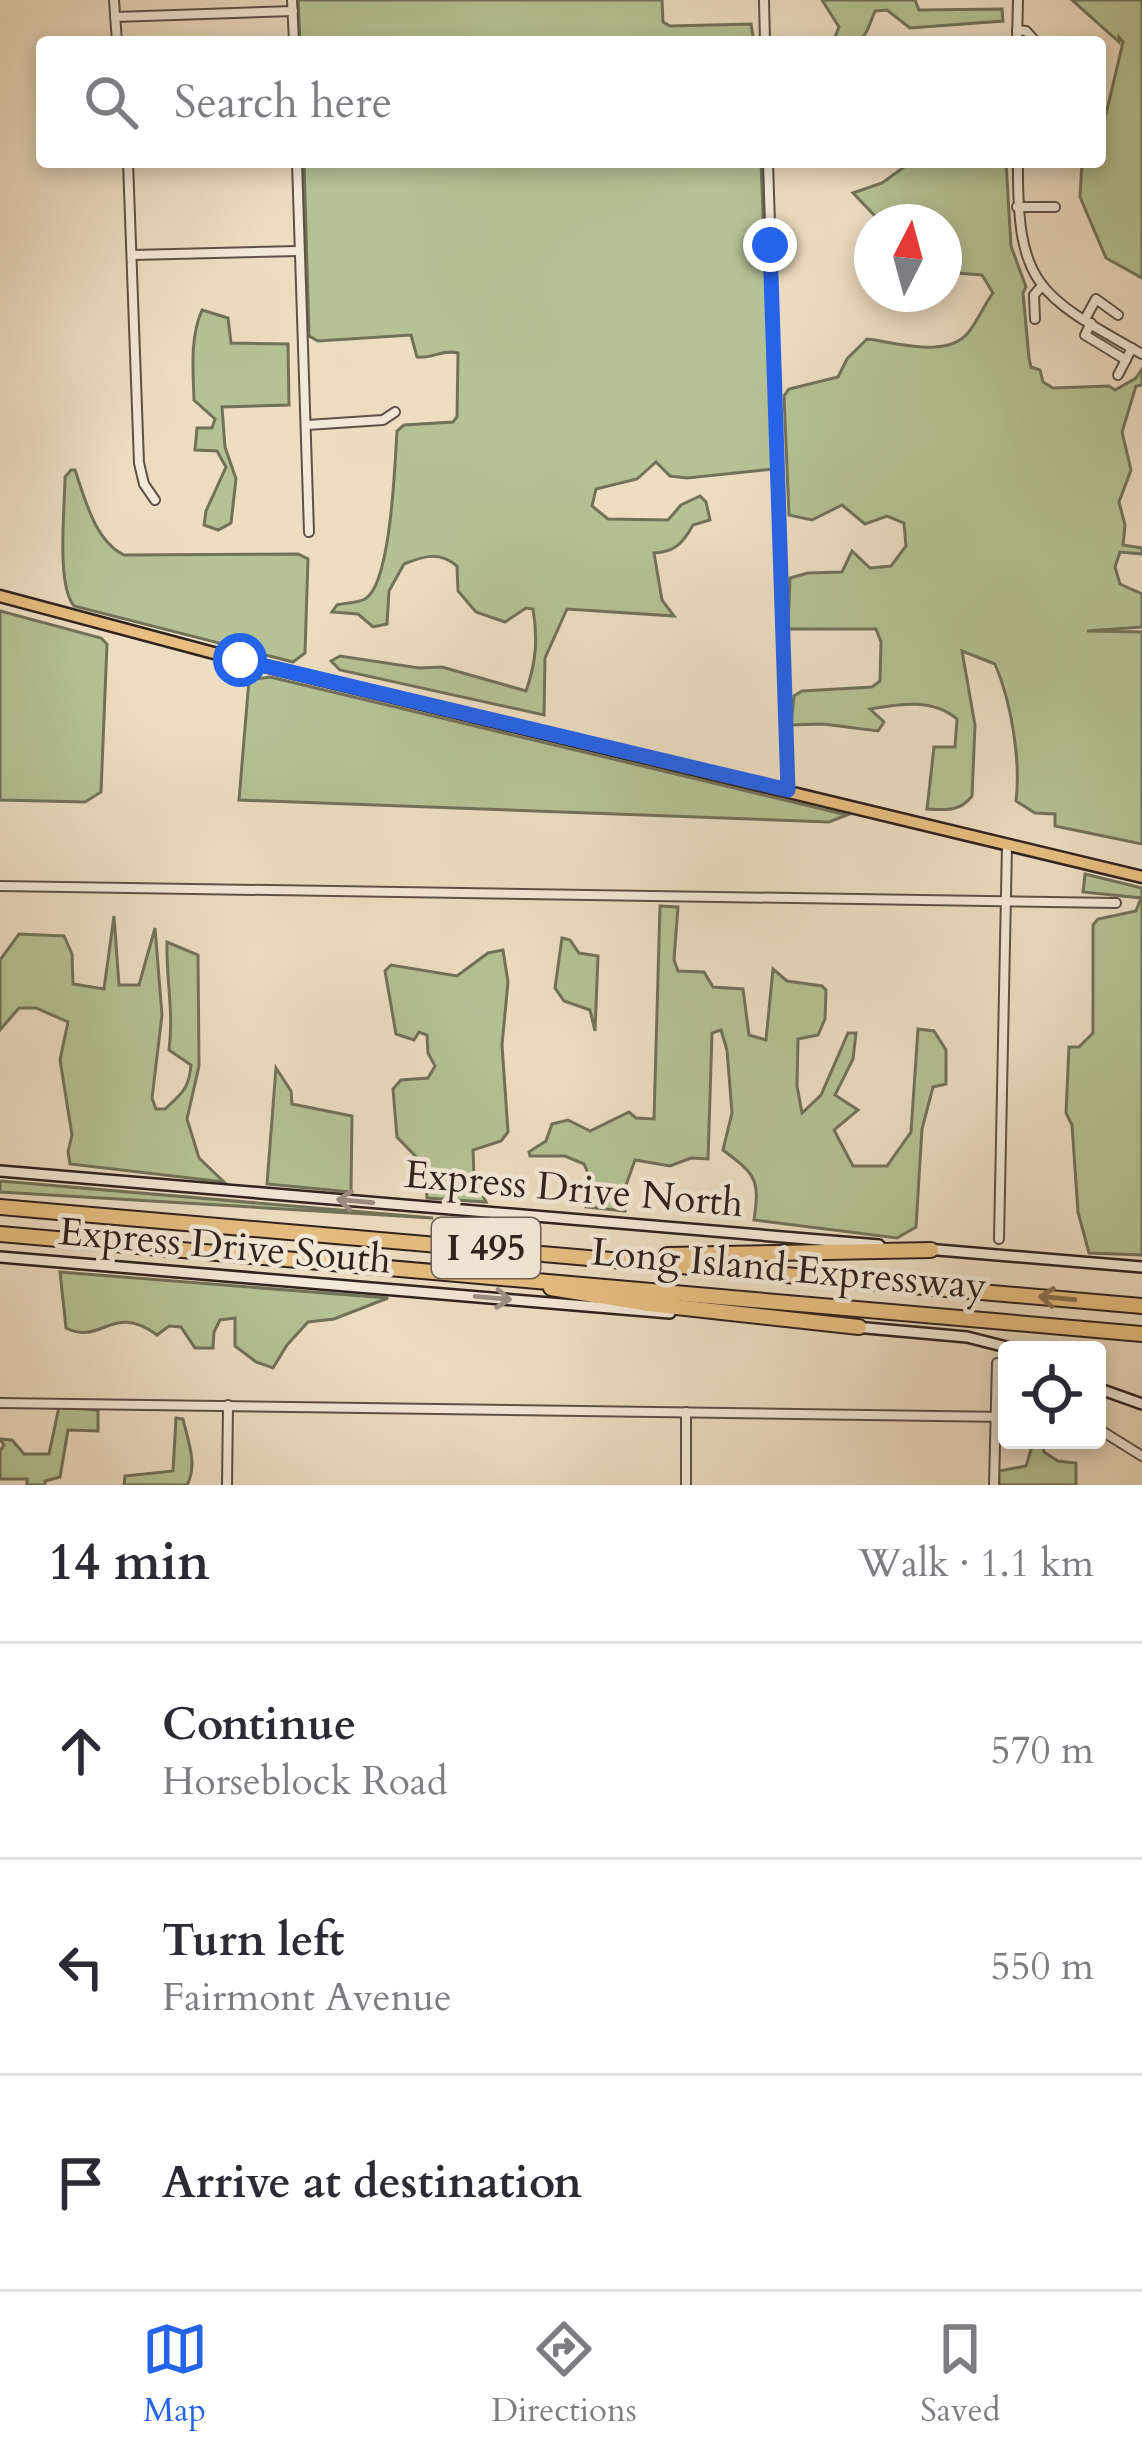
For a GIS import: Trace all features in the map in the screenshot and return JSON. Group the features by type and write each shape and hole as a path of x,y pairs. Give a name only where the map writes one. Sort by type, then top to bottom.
{"highway":[{"name":"Long Island Expressway","path":"0,1207 1142,1306"},
{"name":"Long Island Expressway","path":"0,1234 1142,1334"},
{"path":"562,1255 932,1250"},
{"path":"512,1278 649,1304 859,1327"}],"main road":[{"path":"0,596 198,650 1142,877"},
{"name":"Express Drive North","path":"0,1171 1142,1267"},
{"name":"Express Drive South","path":"0,1257 859,1327 967,1337 998,1345"},
{"path":"1106,1391 1142,1404"}],"street":[{"path":"114,0 116,36"},
{"path":"764,0 765,36"},
{"path":"1017,36 1018,0"},
{"path":"115,17 292,5 294,36"},
{"path":"1017,30 1031,36"},
{"path":"128,168 139,464 155,500"},
{"path":"297,168 309,532"},
{"path":"768,168 788,790"},
{"path":"1018,168 1022,252 1042,287 1142,354"},
{"path":"1017,208 1054,207"},
{"path":"131,255 299,251"},
{"path":"1035,319 1034,295 1042,287"},
{"path":"1118,315 1096,299 1085,335 1126,360"},
{"path":"1118,375 1132,348"},
{"path":"308,425 382,420 394,412"},
{"path":"1000,1239 1007,845"},
{"path":"0,886 1116,903"},
{"path":"994,1485 997,1363"},
{"path":"0,1402 996,1417"},
{"path":"227,1485 228,1406"},
{"path":"686,1412 686,1485"},
{"path":"1106,1434 1142,1456"}],"green space":[{"path":"298,0 662,0 663,22 670,26 751,24 753,36 300,36"},
{"path":"822,0 915,0 919,10 1002,9 1003,21 910,28 887,10 875,11 863,36 835,36 839,27"},
{"path":"1072,0 1142,0 1142,278 1106,258 1080,197 1082,168 1106,168 1106,114 1123,42 1119,37 1119,42"},
{"path":"304,168 761,168 773,469 687,478 670,476 656,462 637,479 596,489 592,506 608,519 668,520 681,505 700,496 710,520 693,525 673,548 654,553 662,600 674,616 567,609 545,658 544,715 340,670 331,661 340,656 442,667 526,691 534,661 533,609 526,608 505,622 476,612 458,591 457,566 425,557 404,564 389,591 387,624 373,627 358,614 332,612 337,605 365,599 374,589 390,522 397,431 404,425 453,422 457,417 458,353 417,357 411,335 318,341 309,336"},
{"path":"903,168 1006,168 1011,246 1026,287 1031,367 1040,370 1043,382 1053,388 1109,386 1115,390 1142,369 1142,385 1136,386 1122,432 1131,470 1119,502 1125,525 1123,545 1142,548 1142,554 1120,552 1115,567 1120,584 1142,594 1142,627 1087,631 1142,632 1142,844 1055,826 1055,814 1035,813 1016,801 1016,749 1001,679 995,664 962,651 975,725 972,796 957,807 927,809 934,747 955,747 957,719 947,712 915,704 870,709 884,722 878,731 791,725 794,696 802,691 872,687 880,681 881,642 876,629 788,629 790,578 842,572 852,551 870,568 891,566 906,546 904,523 887,516 865,524 842,505 812,520 789,515 784,396 789,389 838,377 847,359 867,339 920,347 958,341 993,293 982,275 962,273 962,204 864,204 853,193 882,183"},
{"path":"202,310 228,318 231,343 288,344 289,405 222,407 225,447 236,479 231,523 218,530 204,525 226,467 217,451 195,450 197,428 212,428 215,419 194,400 194,342"},
{"path":"75,470 98,530 124,555 298,554 308,559 305,653 293,662 74,606 65,581 63,544 65,477"},
{"path":"0,611 101,638 107,644 101,792 85,802 0,800"},
{"path":"270,677 847,815 829,822 239,800 249,680"},
{"path":"1085,874 1142,888 1142,1255 1089,1253 1078,1212 1072,1125 1066,1113 1069,1047 1079,1047 1093,1033 1093,925 1098,919 1136,911 1141,898 1083,892"},
{"path":"660,906 678,907 674,960 678,971 704,972 713,987 743,989 749,1035 766,1040 773,969 787,981 826,990 825,1019 818,1035 798,1039 797,1086 802,1113 821,1095 848,1033 856,1033 853,1059 835,1095 858,1110 834,1130 853,1166 887,1166 911,1132 918,1029 934,1031 946,1050 946,1084 933,1087 922,1129 916,1227 897,1238 754,1220 753,1179 723,1150 732,1113 721,1030 712,1033 708,1159 691,1158 670,1166 635,1160 626,1185 625,1211 586,1207 590,1178 584,1164 565,1156 530,1156 529,1152 546,1141 552,1124 568,1120 590,1131 629,1112 636,1118 654,1119"},
{"path":"114,916 119,985 139,985 155,928 162,1015 152,1098 156,1109 165,1109 180,1094 191,1065 169,1050 167,942 198,955 199,1066 187,1119 199,1158 224,1182 70,1164 72,1135 60,1060 68,1022 36,1008 19,1008 0,1030 0,960 19,934 64,936 72,954 73,984 104,989"},
{"path":"562,938 570,940 579,953 598,956 595,1031 590,1010 564,1001 555,988"},
{"path":"503,950 508,982 502,1045 508,1132 501,1141 473,1150 474,1176 486,1202 427,1198 424,1165 397,1137 393,1089 401,1080 428,1078 435,1066 427,1035 419,1032 414,1040 396,1034 385,971 391,965 457,976 488,953"},
{"path":"276,1068 291,1091 292,1104 352,1116 351,1192 267,1184"},
{"path":"0,1181 433,1218 0,1192"},
{"path":"60,1272 388,1298 334,1319 308,1322 273,1368 235,1346 235,1318 220,1320 213,1348 195,1348 181,1327 169,1326 157,1335 129,1323 89,1332 66,1328"},
{"path":"59,1407 98,1410 98,1431 68,1430 60,1477 45,1485 0,1479 4,1445 0,1439 12,1440 24,1454 49,1454"},
{"path":"176,1418 183,1419 191,1453 187,1485 124,1485 125,1476 173,1471"},
{"path":"1031,1449 1044,1449 1058,1461 1076,1463 1076,1485 999,1485 999,1471 1026,1466"}],"route":[{"path":"240,660 788,790 770,245"}]}
